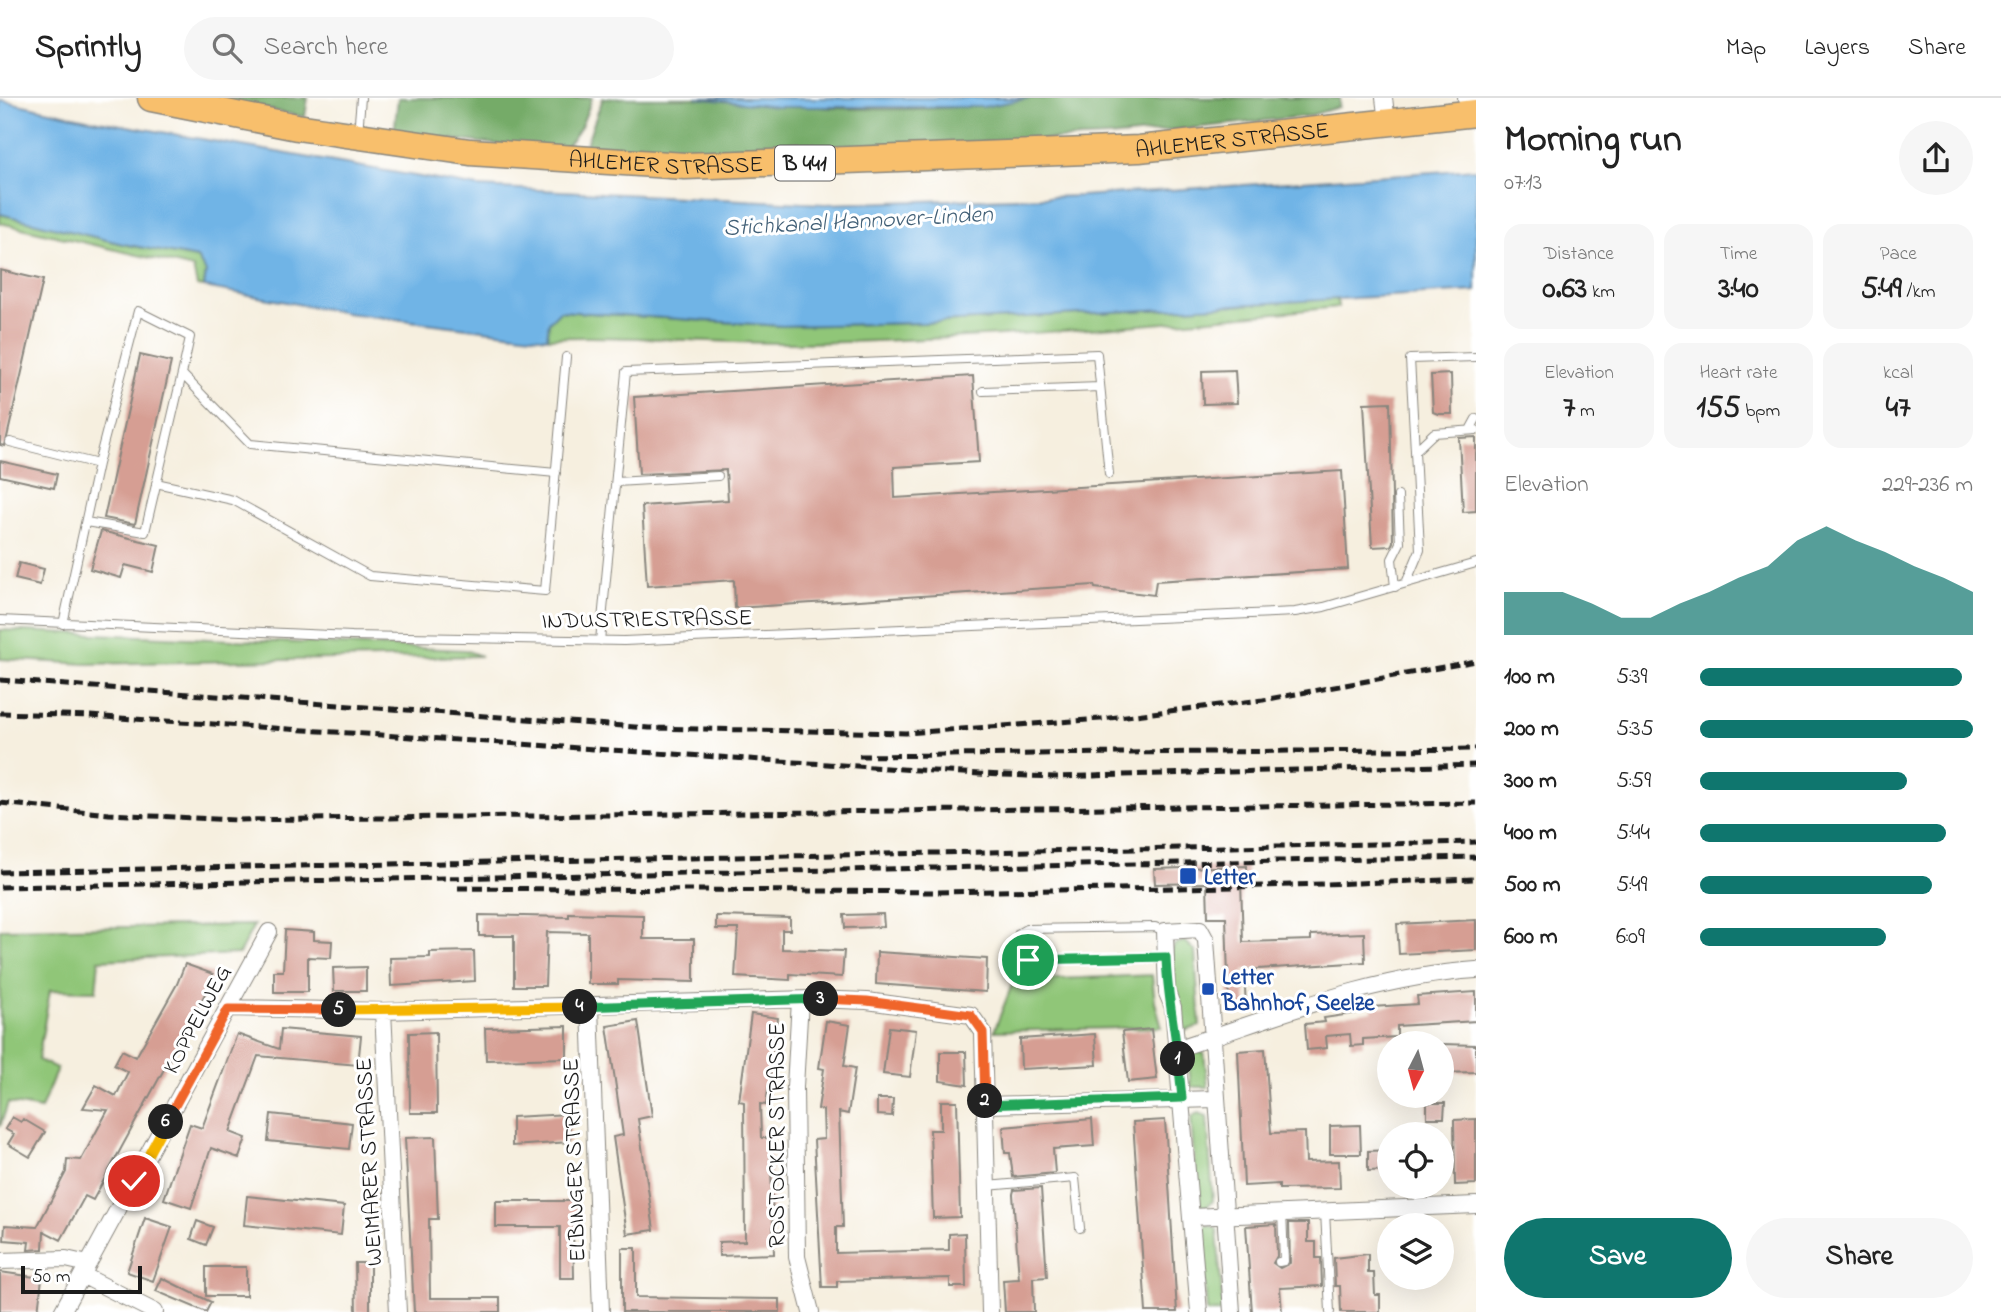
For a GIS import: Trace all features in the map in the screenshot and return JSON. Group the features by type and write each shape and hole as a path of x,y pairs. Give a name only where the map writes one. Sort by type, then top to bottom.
{"main road":[{"name":"AHLEMER STRASSE","path":"151,98 357,138 561,160 685,166 1139,149 1385,110 1476,113"}],"street":[{"path":"1466,98 1476,100"},
{"path":"1199,1312 1173,1007 1167,993 1165,931 1200,929 1206,940 1210,1038 1232,1312"},
{"name":"KOPPELWEG","path":"62,1312 269,932"},
{"path":"1177,1049 1326,998 1381,983 1433,973 1476,970"},
{"path":"228,1009 383,1010 800,1000 867,1001 971,1015 983,1032 990,1312"},
{"name":"ROSTOCKER STRASSE","path":"800,1000 794,1087 796,1232 797,1256 811,1312"},
{"name":"ELBINGER STRASSE","path":"590,1006 601,1312"},
{"name":"WEIMARER STRASSE","path":"383,1010 398,1312"},
{"path":"985,1105 1216,1099"},
{"path":"1191,1217 1476,1205"},
{"path":"0,1261 66,1259 155,1312"}],"lane":[{"path":"357,138 361,98"},
{"path":"63,624 99,464 138,311 190,337 145,531 86,522"},
{"path":"600,641 626,372 1097,354 1109,474"},
{"path":"156,483 233,500 370,576 545,591 566,357"},
{"path":"1406,583 1420,550 1410,359 1476,357"},
{"path":"182,374 250,444 556,473"},
{"path":"983,391 1100,387"},
{"path":"1415,451 1434,433 1473,430 1476,419"},
{"path":"10,442 99,464"},
{"path":"616,482 718,475"},
{"path":"1395,587 1392,559 1400,543 1398,496"},
{"name":"INDUSTRIESTRASSE","path":"0,620 352,636 600,641 1295,612 1476,563"},
{"path":"1165,931 1156,927 1026,929 1018,933 1017,950 1028,960 1166,957"},
{"path":"987,1186 1075,1178 1080,1228"},
{"path":"1325,1211 1330,1312"},
{"path":"1279,1262 1284,1261 1282,1212"}],"green space":[{"path":"212,98 308,98 305,117"},
{"path":"398,98 592,98 576,135 558,151 394,133"},
{"path":"603,98 694,98 820,107 905,109 947,108 1030,98 1340,98 1339,107 1308,116 1109,137 681,155 583,152"},
{"path":"0,214 123,244 197,258 206,272 204,287 197,286 193,268 0,223"},
{"path":"1337,299 1338,307 1135,326 933,339 797,343 609,337 547,338 549,322 559,311 782,326 923,323"},
{"path":"0,630 465,650 481,656 87,664 0,659"},
{"path":"254,925 239,954 99,960 96,991 50,990 38,1060 57,1068 41,1109 8,1103 0,1127 0,929"},
{"path":"1185,941 1195,951 1200,1026 1178,1033 1171,952 1175,944"},
{"path":"1012,965 1022,968 1035,980 1152,975 1155,1002 1162,1027 994,1031 1013,982"},
{"path":"1194,1052 1204,1053 1208,1087 1191,1087 1188,1058"},
{"path":"1198,1113 1207,1116 1213,1201 1205,1208 1197,1202 1191,1117"},
{"path":"1208,1225 1217,1228 1223,1312 1207,1312 1201,1229"}],"water":[{"path":"697,98 1030,98 983,107 777,107"},
{"name":"Stichkanal Hannover-Linden","path":"0,100 87,119 478,187 825,204 1081,196 1476,169 1476,291 923,323 782,326 560,311 549,322 547,338 346,313 204,287 206,272 197,258 123,244 0,214"}],"building":[{"path":"0,270 43,280 5,446 0,445"},
{"path":"140,355 171,362 135,524 104,518"},
{"path":"1235,370 1237,403 1203,404 1202,371"},
{"path":"1451,374 1452,414 1438,414 1433,412 1431,375"},
{"path":"973,376 979,462 894,467 895,498 1342,471 1348,569 1156,581 1154,595 1095,588 1094,585 735,608 734,580 647,586 642,506 728,500 726,470 639,474 634,397"},
{"path":"1390,402 1393,542 1391,546 1372,547 1364,403"},
{"path":"1476,437 1476,511 1463,512 1459,438"},
{"path":"0,461 57,474 54,488 0,476"},
{"path":"101,531 159,545 153,572 125,565 121,578 90,569"},
{"path":"19,563 44,569 40,585 15,579"},
{"path":"1247,866 1247,882 1241,882 1243,942 1311,940 1311,935 1364,933 1365,962 1244,970 1246,1007 1229,1008 1226,917 1208,917 1207,883 1155,884 1154,869"},
{"path":"569,913 643,915 643,939 694,939 694,982 618,980 618,984 588,984 588,933 547,932 545,986 514,986 514,936 479,936 479,915 569,917"},
{"path":"883,914 884,927 845,928 844,915"},
{"path":"716,916 790,918 790,930 782,930 782,949 844,951 842,977 790,974 790,980 735,977 738,929 716,929"},
{"path":"1476,920 1476,950 1399,954 1397,924"},
{"path":"285,930 314,932 314,940 332,941 331,958 308,957 308,992 274,992 274,971 283,971"},
{"path":"474,951 475,981 391,986 390,958 430,957 430,952"},
{"path":"877,952 987,959 986,992 876,984"},
{"path":"185,964 213,974 206,992 93,1200 85,1196 61,1240 44,1231 43,1249 28,1250 29,1242 4,1240 5,1225 37,1227 66,1172 67,1159 81,1160 108,1110 83,1108 96,1085 116,1096 128,1072 114,1065 122,1050 136,1057 177,984"},
{"path":"366,967 366,991 334,991 333,968"},
{"path":"1476,992 1476,1021 1397,1026 1397,1031 1377,1031 1377,1038 1363,1039 1363,1045 1351,1046 1350,1034 1326,1036 1327,1048 1307,1050 1305,1024 1325,1022 1324,1018 1372,1011 1372,1007 1418,1004 1417,996"},
{"path":"751,1014 778,1018 766,1105 760,1104 761,1138 770,1138 774,1254 719,1256 719,1242 745,1241 744,1102 739,1101"},
{"path":"638,1021 652,1116 638,1119 654,1230 627,1234 613,1137 623,1135 607,1026"},
{"path":"826,1021 850,1025 844,1066 855,1068 848,1114 839,1112 843,1227 836,1227 836,1253 949,1250 949,1234 965,1233 966,1287 950,1287 950,1278 837,1281 837,1287 822,1287 814,1140 824,1139 823,1110 818,1109 824,1069 819,1068"},
{"path":"567,1026 567,1058 486,1060 485,1028"},
{"path":"889,1027 916,1030 910,1077 883,1074"},
{"path":"281,1029 361,1036 358,1065 258,1056 230,1132 246,1138 239,1158 211,1148 191,1208 164,1199 190,1124 202,1128 237,1034 279,1049"},
{"path":"1151,1029 1157,1079 1128,1082 1122,1032"},
{"path":"436,1032 437,1113 410,1113 409,1033"},
{"path":"1095,1034 1097,1065 1021,1069 1020,1039"},
{"path":"1454,1044 1476,1045 1476,1072 1454,1073"},
{"path":"1265,1049 1271,1133 1305,1132 1306,1162 1339,1161 1340,1188 1279,1189 1279,1184 1244,1186 1238,1051"},
{"path":"940,1052 966,1052 967,1085 940,1081"},
{"path":"877,1099 893,1099 892,1116 877,1115"},
{"path":"941,1101 957,1101 960,1217 933,1218 930,1130 941,1130"},
{"path":"1427,1108 1445,1108 1444,1118 1427,1118"},
{"path":"271,1114 352,1123 349,1149 268,1141"},
{"path":"569,1114 570,1142 512,1146 512,1117"},
{"path":"12,1117 21,1122 23,1119 45,1132 30,1157 8,1144 14,1134 5,1129"},
{"path":"1092,1119 1094,1146 1053,1149 1055,1173 1013,1177 1010,1153 1005,1153 1003,1127"},
{"path":"1476,1119 1476,1184 1455,1185 1454,1120"},
{"path":"1165,1120 1177,1312 1146,1312 1133,1122"},
{"path":"1360,1125 1361,1154 1330,1154 1330,1126"},
{"path":"435,1137 438,1219 429,1219 430,1298 500,1298 500,1312 414,1312 405,1138"},
{"path":"1368,1151 1377,1151 1377,1171 1368,1171"},
{"path":"1041,1188 1047,1277 1033,1278 1034,1312 1005,1312 1003,1280 1019,1279 1014,1190"},
{"path":"247,1196 344,1206 341,1235 244,1225"},
{"path":"496,1201 577,1201 577,1227 573,1227 574,1278 560,1278 560,1227 496,1227"},
{"path":"145,1218 172,1227 153,1281 127,1272"},
{"path":"197,1221 213,1227 206,1245 191,1239"},
{"path":"1289,1223 1308,1223 1308,1242 1316,1242 1316,1258 1321,1258 1322,1286 1280,1288 1282,1312 1252,1312 1246,1226 1276,1224 1277,1256 1273,1263 1280,1268 1290,1263"},
{"path":"622,1248 636,1248 636,1297 780,1299 780,1312 622,1312"},
{"path":"1368,1254 1368,1273 1374,1273 1375,1295 1380,1295 1380,1312 1341,1312 1340,1286 1335,1286 1334,1258"},
{"path":"355,1263 370,1263 370,1312 356,1312"},
{"path":"206,1267 246,1267 246,1296 206,1296"},
{"path":"0,1272 42,1278 38,1312 0,1312"},
{"path":"162,1278 211,1302 206,1312 156,1291"}],"railway":[{"path":"0,680 649,728 906,733 1101,719 1263,700 1476,661"},
{"path":"0,713 89,716 1054,777 1476,765"},
{"path":"859,756 1476,749"},
{"path":"0,803 109,814 237,820 1476,803"},
{"path":"0,872 1476,842"},
{"path":"0,887 1476,857"},
{"path":"458,888 935,892 1233,887 1476,879"}],"place":[{"name":"Letter","path":"1188,876"},
{"name":"Letter Bahnhof, Seelze","path":"1208,989"}],"route":[{"path":"134,1181 228,1009 383,1010 811,999 867,1001 971,1015 980,1024 983,1032 985,1105 1182,1098 1173,1007 1167,993 1166,957 1028,960"}]}
